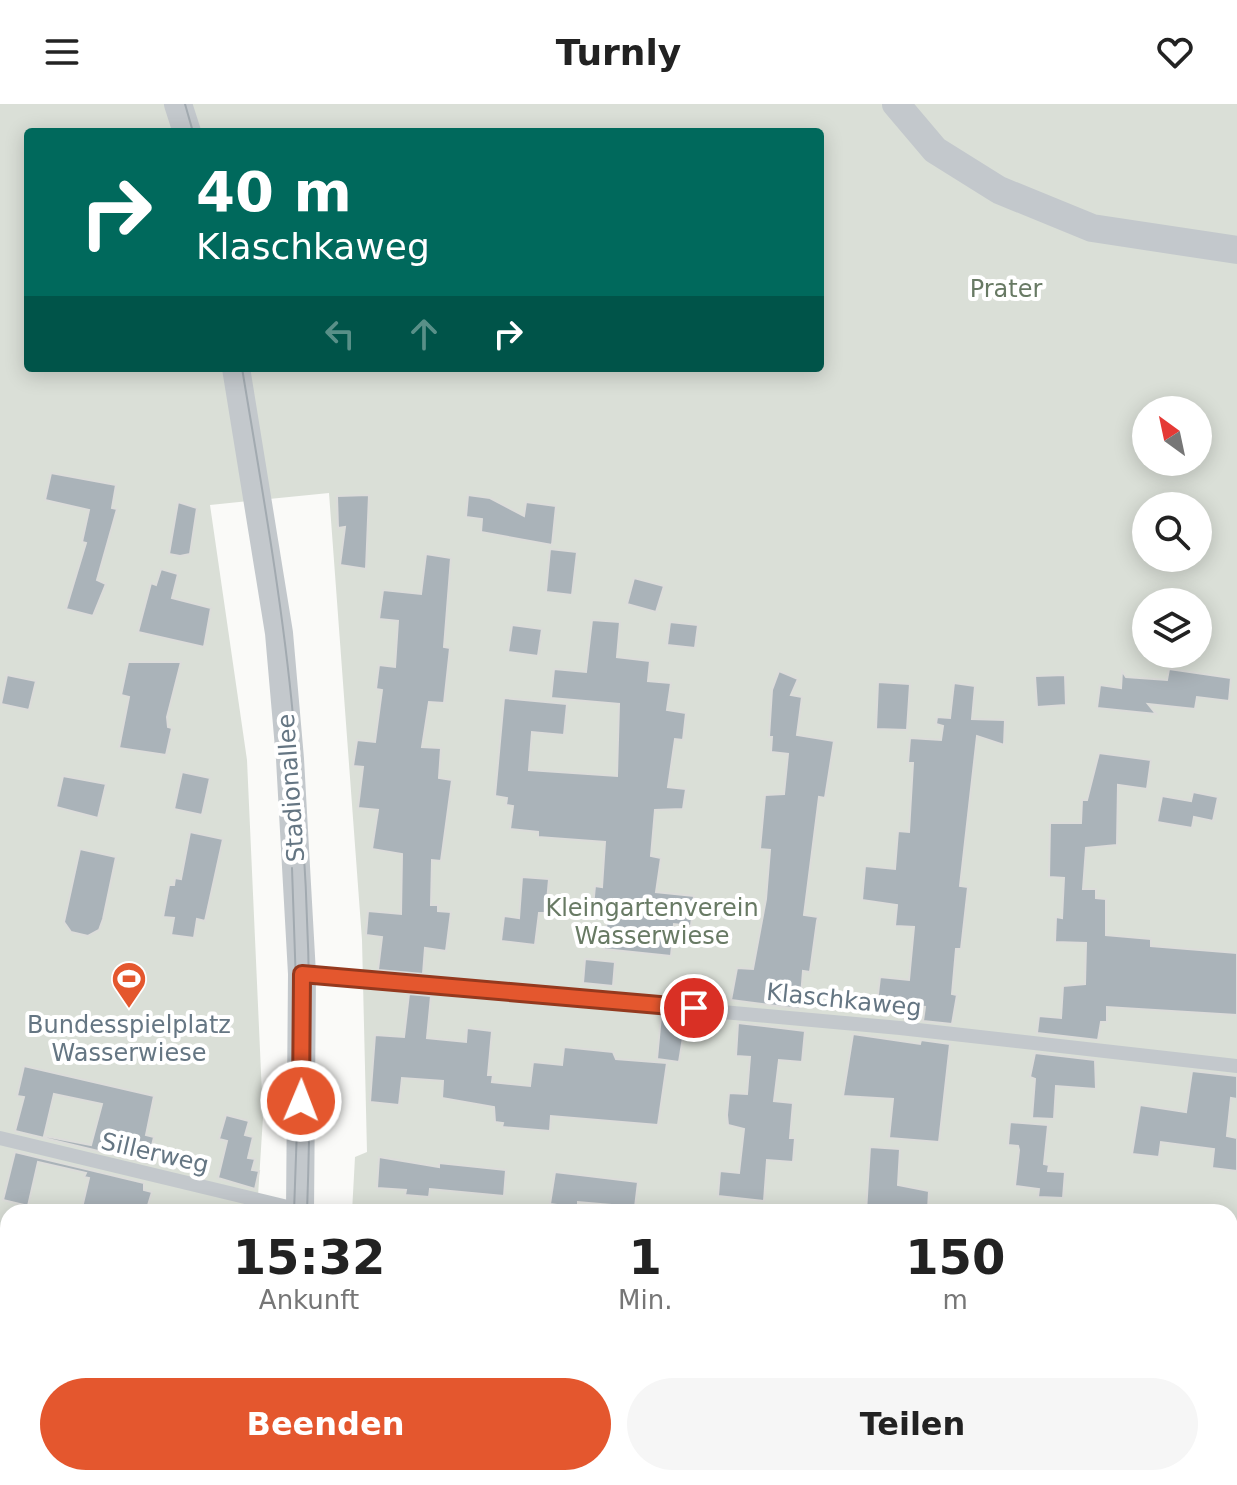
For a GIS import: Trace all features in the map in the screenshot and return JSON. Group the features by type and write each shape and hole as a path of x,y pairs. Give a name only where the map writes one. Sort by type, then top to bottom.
{"street":[{"path":"178,104 186,128"},
{"path":"896,104 935,150 999,190 1092,228 1237,250"},
{"name":"Stadionallee","path":"237,372 279,633 290,759 302,974 300,1204"}],"lane":[{"name":"Klaschkaweg","path":"302,974 900,1028 1237,1066"},
{"name":"Sillerweg","path":"0,1138 271,1204"}],"green space":[{"path":"0,104 1237,104 1237,1204 352,1204 355,1157 367,1152 362,940 329,493 210,505 247,760 263,1117 258,1204 0,1204"}],"building":[{"path":"51,473 116,485 112,508 117,509 97,580 106,584 93,616 66,609 86,543 82,542 89,510 45,500"},
{"path":"369,495 366,569 340,565 345,527 338,528 337,496"},
{"path":"468,495 490,498 524,516 526,502 556,506 552,545 481,532 482,519 466,517"},
{"path":"178,502 197,508 190,554 180,556 169,554"},
{"path":"550,549 577,552 572,595 546,592"},
{"path":"426,554 451,558 444,647 450,648 444,703 429,702 422,747 441,748 439,778 452,780 441,861 432,860 431,905 438,905 438,911 451,912 446,951 425,948 423,974 378,970 382,937 366,935 368,911 401,914 402,854 372,849 378,810 358,808 363,767 353,766 357,740 375,742 382,690 376,689 379,665 395,667 398,621 379,619 383,590 421,594"},
{"path":"161,569 178,574 172,598 211,608 204,647 138,632 151,583 156,585"},
{"path":"634,578 664,586 656,612 627,604"},
{"path":"592,620 620,622 617,657 650,661 648,681 671,683 667,710 686,713 683,740 675,739 668,787 686,789 683,809 655,810 651,856 661,858 656,892 694,896 691,926 674,924 671,956 604,949 607,918 592,917 595,886 602,887 605,842 538,837 538,832 510,829 513,806 506,805 507,798 495,796 504,698 567,704 564,735 532,732 529,770 617,776 619,704 551,698 554,669 586,672"},
{"path":"670,622 698,625 695,648 667,645"},
{"path":"512,625 542,629 538,656 508,652"},
{"path":"128,662 181,662 167,717 168,727 172,728 166,755 119,748 129,697 121,695"},
{"path":"1169,669 1231,678 1229,701 1197,697 1195,709 1148,704 1156,714 1097,708 1100,685 1121,688 1122,671 1126,677 1167,680"},
{"path":"779,671 798,679 791,695 802,697 797,735 834,741 825,798 819,797 804,915 818,917 810,972 803,971 800,1009 731,1000 737,968 753,969 766,899 770,850 760,849 765,795 784,794 788,754 771,752 772,737 769,737 772,690"},
{"path":"7,675 36,681 29,710 1,704"},
{"path":"1065,675 1066,705 1037,707 1035,676"},
{"path":"878,682 910,684 907,730 876,729"},
{"path":"954,683 975,686 972,719 1005,720 1004,745 977,736 960,886 968,887 961,949 956,949 952,994 957,995 952,1024 923,1021 925,1007 877,1003 880,977 909,980 914,927 895,926 897,905 862,900 865,866 895,869 898,831 909,832 913,763 908,763 910,738 941,740 943,726 936,724 937,717 950,718"},
{"path":"1099,753 1151,760 1147,789 1118,785 1117,845 1086,848 1083,889 1096,889 1096,898 1106,899 1106,935 1151,939 1151,946 1237,953 1237,1015 1107,1007 1107,1022 1101,1022 1098,1040 1037,1033 1039,1016 1061,1018 1063,986 1085,984 1086,943 1055,942 1056,917 1062,918 1064,878 1049,877 1050,823 1081,823 1082,800 1087,800"},
{"path":"182,772 210,778 202,815 174,809"},
{"path":"63,776 106,784 98,818 56,807"},
{"path":"1193,792 1218,797 1213,821 1194,817 1192,828 1157,822 1162,796 1191,801"},
{"path":"190,832 223,839 205,921 197,919 194,938 171,935 174,918 163,917 169,885 174,885 175,878 181,879"},
{"path":"80,849 116,857 103,919 99,930 88,936 71,932 64,922"},
{"path":"522,877 549,879 546,913 539,913 535,945 501,941 504,916 519,918"},
{"path":"585,959 615,962 613,986 583,983"},
{"path":"409,994 431,996 427,1038 466,1042 467,1028 492,1031 488,1075 493,1075 492,1082 530,1086 533,1062 562,1065 564,1047 613,1052 616,1059 667,1063 658,1125 551,1116 550,1131 502,1127 503,1123 495,1122 494,1107 442,1098 443,1081 402,1078 399,1105 370,1102 375,1035 404,1037"},
{"path":"661,1016 686,1019 679,1062 657,1059"},
{"path":"738,1023 805,1031 802,1062 779,1060 774,1101 793,1103 790,1138 795,1138 793,1162 767,1160 764,1201 718,1196 720,1171 739,1173 744,1129 728,1125 729,1093 747,1094 750,1057 736,1056"},
{"path":"853,1034 920,1044 921,1040 950,1044 939,1142 889,1138 893,1099 843,1096"},
{"path":"1035,1053 1095,1060 1096,1089 1056,1086 1054,1119 1032,1118 1035,1079 1030,1077"},
{"path":"24,1066 154,1096 146,1135 154,1137 148,1163 15,1131 24,1097 17,1096","holes":["54,1094 102,1104 91,1145 44,1136"]},
{"path":"1192,1071 1237,1076 1237,1099 1231,1098 1227,1136 1237,1138 1237,1171 1212,1168 1214,1149 1161,1142 1159,1157 1132,1154 1140,1105 1186,1112"},
{"path":"226,1115 249,1121 245,1135 253,1137 248,1158 255,1159 252,1170 259,1171 255,1189 218,1178 227,1141 219,1139"},
{"path":"1010,1122 1048,1125 1044,1164 1049,1165 1048,1171 1065,1172 1063,1198 1038,1197 1039,1189 1015,1186 1019,1150 1018,1146 1008,1145"},
{"path":"870,1147 900,1149 898,1185 929,1191 928,1204 866,1204"},
{"path":"15,1152 144,1183 144,1190 152,1192 148,1204 83,1204 89,1178 84,1177 86,1173 38,1162 28,1204 3,1200"},
{"path":"379,1157 439,1167 439,1163 506,1170 504,1196 430,1189 429,1197 405,1195 406,1190 377,1188"},
{"path":"555,1172 638,1182 635,1204 550,1204"}],"tram line":[{"path":"185,104 192,128"},
{"path":"243,372 277,585 299,778 309,964 307,1204"},
{"path":"292,868 299,1072 294,1204"}],"place":[{"name":"Bundesspielplatz Wasserwiese","path":"129,1010"}],"route":[{"path":"301,1101 302,974 694,1008"}],"park label":[{"name":"Prater","path":"1006,289"},
{"name":"Kleingartenverein Wasserwiese","path":"652,922"}]}
